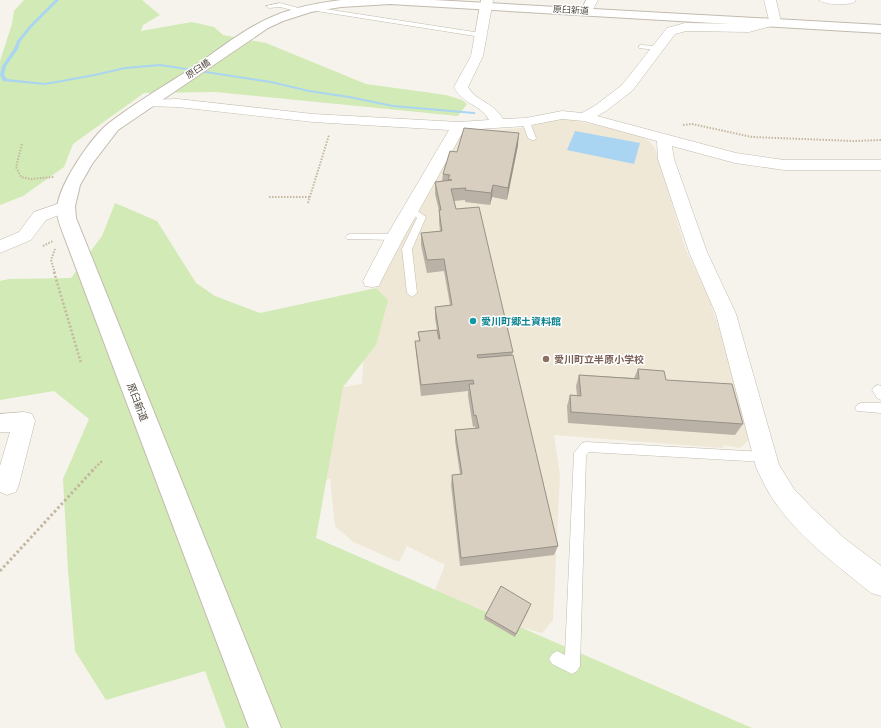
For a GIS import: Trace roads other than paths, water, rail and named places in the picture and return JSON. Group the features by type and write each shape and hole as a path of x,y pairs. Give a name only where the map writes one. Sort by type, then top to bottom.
{"street":[{"path":"584,117 601,108 627,88 667,34 677,29 695,27 749,28 775,22 770,0"},
{"path":"825,0 850,2"},
{"name":"原臼新道","path":"244,38 275,19 303,9 348,2 383,1 589,6 775,22 881,29"},
{"path":"486,3 477,56 461,87 465,94 492,113 500,124"},
{"name":"原臼橋","path":"150,102 244,38"},
{"path":"150,102 178,103 334,119 459,126 526,122 562,115 584,117 671,132 735,158 784,165 881,165"},
{"name":"原臼新道","path":"150,102 113,127 97,146 72,184 66,206 66,213 73,236 265,728"},
{"path":"372,281 411,209 459,126"},
{"path":"671,132 666,159 698,252 726,314 768,467 779,488 792,506 852,561 881,583"},
{"path":"0,247 25,236 40,216 66,206"},
{"path":"0,423 25,416 7,484"}],"lane":[{"path":"269,6 280,5 481,35"},
{"path":"641,47 656,48"},
{"path":"526,122 532,138"},
{"path":"411,209 422,217 407,249 412,293"},
{"path":"350,237 395,238"},
{"path":"861,408 881,408"},
{"path":"557,659 572,666 580,453 586,447 765,457"}],"water":[{"path":"575,131 640,143 634,164 567,150"}],"waterway":[{"path":"57,0 31,26 18,42 16,49 4,66 2,75 5,80 45,84 125,68 160,65 271,82 309,91 393,106 474,113"}],"place":[{"name":"愛川町郷土資料館","path":"473,321"},
{"name":"愛川町立半原小学校","path":"546,359"}]}
